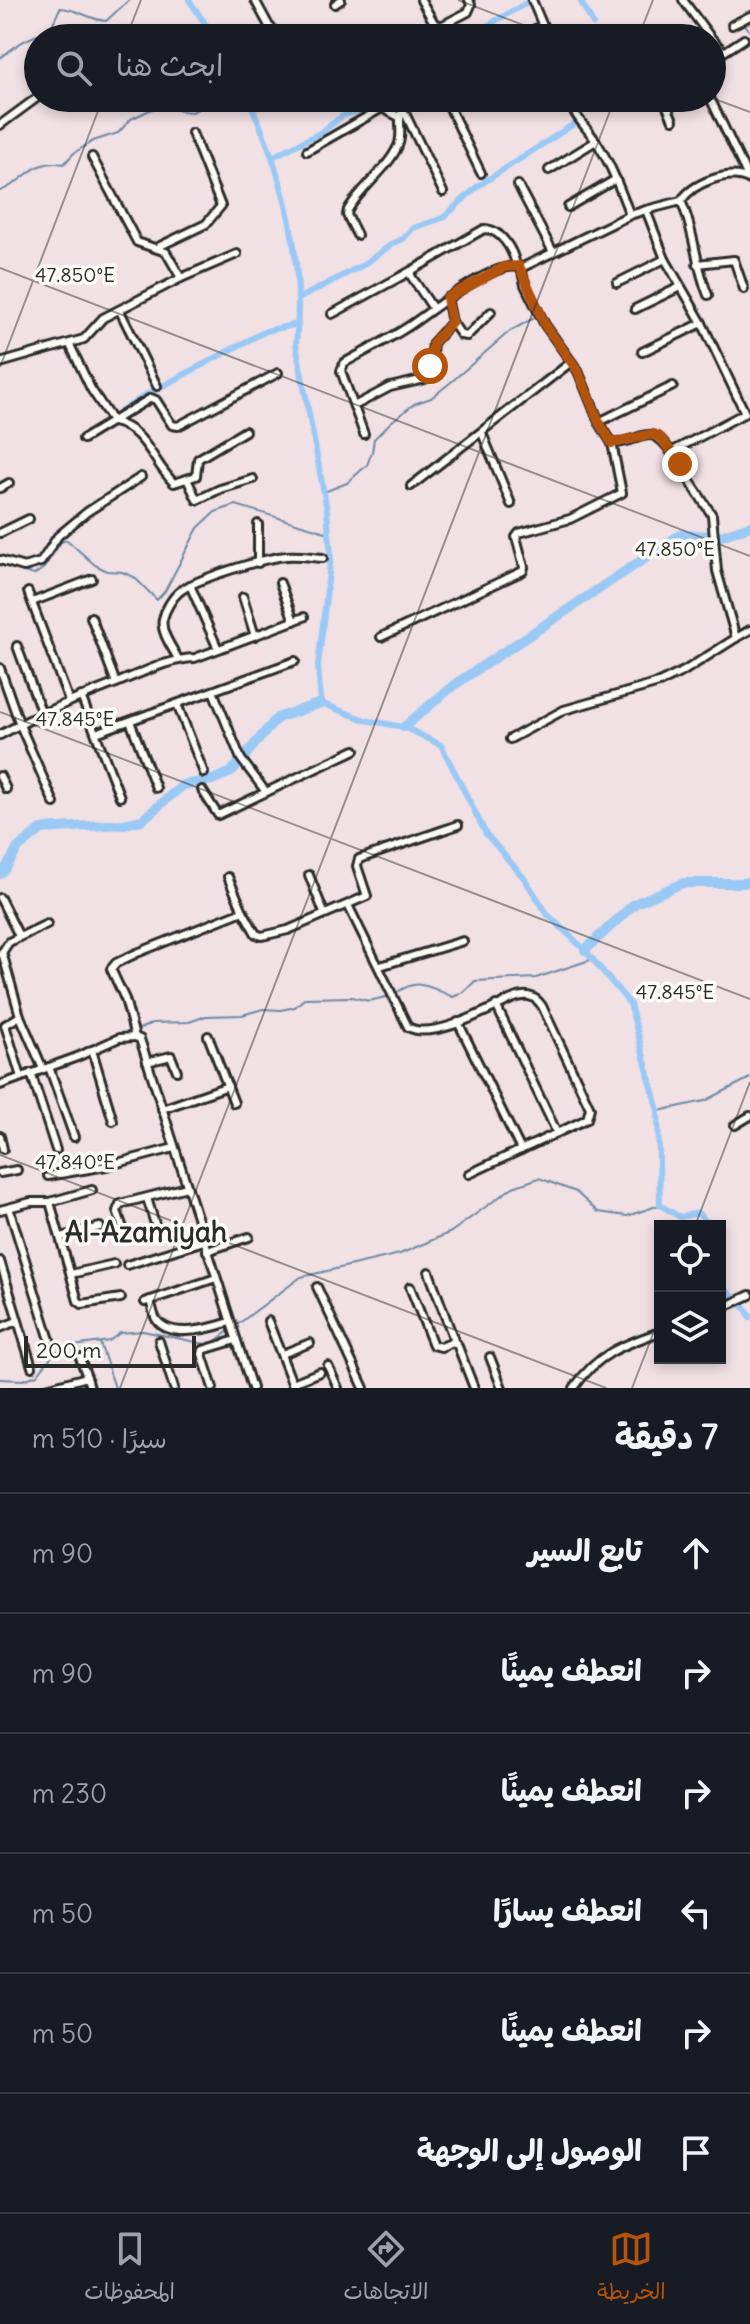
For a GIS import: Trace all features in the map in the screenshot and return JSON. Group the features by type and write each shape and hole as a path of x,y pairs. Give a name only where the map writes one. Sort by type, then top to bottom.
{"street":[{"path":"255,0 268,24"},
{"path":"421,0 436,24"},
{"path":"445,24 468,12 471,5 469,0"},
{"path":"532,0 543,24"},
{"path":"683,0 700,24"},
{"path":"732,25 750,16"},
{"path":"726,51 744,39"},
{"path":"0,125 24,107"},
{"path":"307,151 375,112"},
{"path":"390,112 399,117"},
{"path":"357,235 347,215 348,210 399,143 402,112"},
{"path":"404,112 443,192"},
{"path":"452,112 481,173"},
{"path":"574,112 596,141 630,215"},
{"path":"669,112 673,120"},
{"path":"717,112 750,180"},
{"path":"156,248 206,224 221,206 192,133"},
{"path":"549,170 596,141"},
{"path":"92,157 137,242 166,252 181,278"},
{"path":"364,434 341,366 411,324 432,307 504,267 518,267 630,215 681,201 687,192 700,185 734,174 750,180"},
{"path":"568,207 616,179"},
{"path":"518,185 553,252"},
{"path":"681,201 695,239 697,264 708,295"},
{"path":"646,210 665,259 702,323 745,413 671,452"},
{"path":"332,314 484,229 491,229 514,257 545,325 578,371 599,422 612,443 622,493 570,519 519,533 516,537 523,571 381,637"},
{"path":"0,363 84,339 103,318 181,278 237,254"},
{"path":"617,283 665,259"},
{"path":"697,264 734,260 744,289"},
{"path":"411,271 411,276 432,307"},
{"path":"635,309 680,287"},
{"path":"447,298 452,322 463,336 467,336 491,312"},
{"path":"120,311 157,386"},
{"path":"354,406 390,387 425,379 430,371 433,343 452,322"},
{"path":"642,352 702,323"},
{"path":"70,345 91,389 113,422 128,426 147,443 172,481 177,483 198,474 198,459 245,431"},
{"path":"411,486 570,363"},
{"path":"83,439 154,398 172,425 178,426 278,373"},
{"path":"599,422 673,386"},
{"path":"482,433 511,504"},
{"path":"612,443 653,434 661,438 712,515 713,545 736,638"},
{"path":"0,560 24,567 41,562 58,536 87,512 141,477"},
{"path":"187,479 197,500 253,479"},
{"path":"0,488 9,483"},
{"path":"0,533 29,519"},
{"path":"258,524 258,563"},
{"path":"178,659 166,638 162,621 178,593 190,585 284,556 323,558"},
{"path":"32,602 92,579"},
{"path":"280,583 294,621"},
{"path":"190,585 218,649"},
{"path":"28,592 69,701"},
{"path":"243,597 255,636"},
{"path":"91,617 116,683"},
{"path":"0,721 3,733 81,696 178,659 195,658 304,617"},
{"path":"510,739 564,710 659,683 750,630"},
{"path":"17,646 42,714"},
{"path":"96,733 295,661"},
{"path":"0,668 20,725 54,803"},
{"path":"213,691 241,759 266,792"},
{"path":"81,696 120,797"},
{"path":"177,704 204,773"},
{"path":"130,721 156,788"},
{"path":"202,790 218,815 355,750"},
{"path":"0,776 6,789"},
{"path":"228,877 256,934 262,936 288,930 367,896 357,866 359,859 458,825"},
{"path":"309,875 324,913"},
{"path":"0,898 19,936"},
{"path":"348,905 380,966 405,1024 413,1030 424,1031 458,1022 522,995 532,996 542,1006 590,1108 587,1119 469,1174"},
{"path":"135,1037 125,999 111,969 116,963 243,911"},
{"path":"47,924 19,936 2,951 20,1016 46,1068 74,1137"},
{"path":"380,966 463,941"},
{"path":"496,1005 557,1133"},
{"path":"20,1016 5,1025 21,1077"},
{"path":"458,1022 521,1150"},
{"path":"208,1036 234,1103"},
{"path":"1,1083 119,1038 140,1039 252,1388"},
{"path":"92,1050 113,1121"},
{"path":"147,1062 171,1056 177,1071"},
{"path":"31,1073 56,1150"},
{"path":"162,1109 228,1086"},
{"path":"735,1125 750,1116"},
{"path":"0,1136 3,1149"},
{"path":"48,1176 106,1166 174,1148"},
{"path":"0,1173 17,1170"},
{"path":"125,1234 117,1208 120,1204 187,1187"},
{"path":"0,1210 31,1202 50,1202 92,1190"},
{"path":"147,1198 158,1234"},
{"path":"50,1202 80,1303 121,1298"},
{"path":"9,1208 50,1340"},
{"path":"61,1237 100,1227"},
{"path":"207,1251 249,1237"},
{"path":"127,1265 204,1241"},
{"path":"0,1261 32,1367"},
{"path":"71,1274 114,1264"},
{"path":"429,1272 474,1388"},
{"path":"216,1278 147,1301 156,1319 174,1328 195,1331 230,1322"},
{"path":"317,1287 364,1388"},
{"path":"410,1287 433,1345 441,1347 455,1343"},
{"path":"726,1306 750,1295"},
{"path":"0,1328 17,1321"},
{"path":"268,1321 293,1385 320,1372"},
{"path":"574,1388 599,1358 654,1334"},
{"path":"213,1388 203,1350 235,1338"},
{"path":"159,1341 174,1388"},
{"path":"282,1354 310,1343"},
{"path":"490,1357 502,1388"},
{"path":"80,1358 90,1388"},
{"path":"328,1366 338,1388"},
{"path":"46,1388 87,1377"}],"waterway":[{"path":"52,24 60,8 106,21 129,0"},
{"path":"189,0 205,24"},
{"path":"580,0 593,24"},
{"path":"490,24 528,2"},
{"path":"745,24 750,32"},
{"path":"0,58 24,42"},
{"path":"0,191 44,164 64,164 74,153 93,141 118,133 131,119 146,112"},
{"path":"254,112 272,157 289,218 297,281 296,344 327,510 331,555 318,666 321,703 365,720 404,727 441,745 486,834 524,878 548,915 585,950 630,1004 658,1111 660,1205 680,1217 698,1213 705,1220"},
{"path":"272,157 354,112"},
{"path":"298,299 363,265 403,239 413,228 443,218 478,186 574,124"},
{"path":"324,492 347,483 367,465 374,439 391,422 414,404 431,398 510,331 536,317"},
{"path":"115,416 144,396 266,331 298,324"},
{"path":"0,565 34,575 44,568 61,542 67,540 95,565 134,577 157,600 165,591 198,528 215,512 236,505 329,533"},
{"path":"404,727 454,685 680,535 721,536 750,526"},
{"path":"0,874 18,848 42,829 142,820 183,785 212,780 231,772 277,718 321,703"},
{"path":"585,950 634,904 683,883 750,881"},
{"path":"396,993 418,985 453,997 464,992 475,981 536,978 593,959"},
{"path":"137,1030 153,1023 189,1022 206,1016 242,1015 263,1009 281,1010 295,1007 305,998 352,997 369,1001 390,996"},
{"path":"658,1111 705,1101 750,1078"},
{"path":"0,1379 23,1380 37,1375 55,1352 109,1341 120,1333 143,1331 210,1345 301,1277 400,1254 451,1232 513,1187 539,1178 576,1192 598,1212 627,1216 660,1205"},
{"path":"726,1290 750,1317"},
{"path":"100,1343 115,1388"}],"district":[{"name":"Al-Azamiyah","path":"146,1232"}],"route":[{"path":"430,366 433,343 452,322 447,298 504,267 519,266 545,325 578,371 599,422 612,443 653,434 661,438 680,464"}]}
